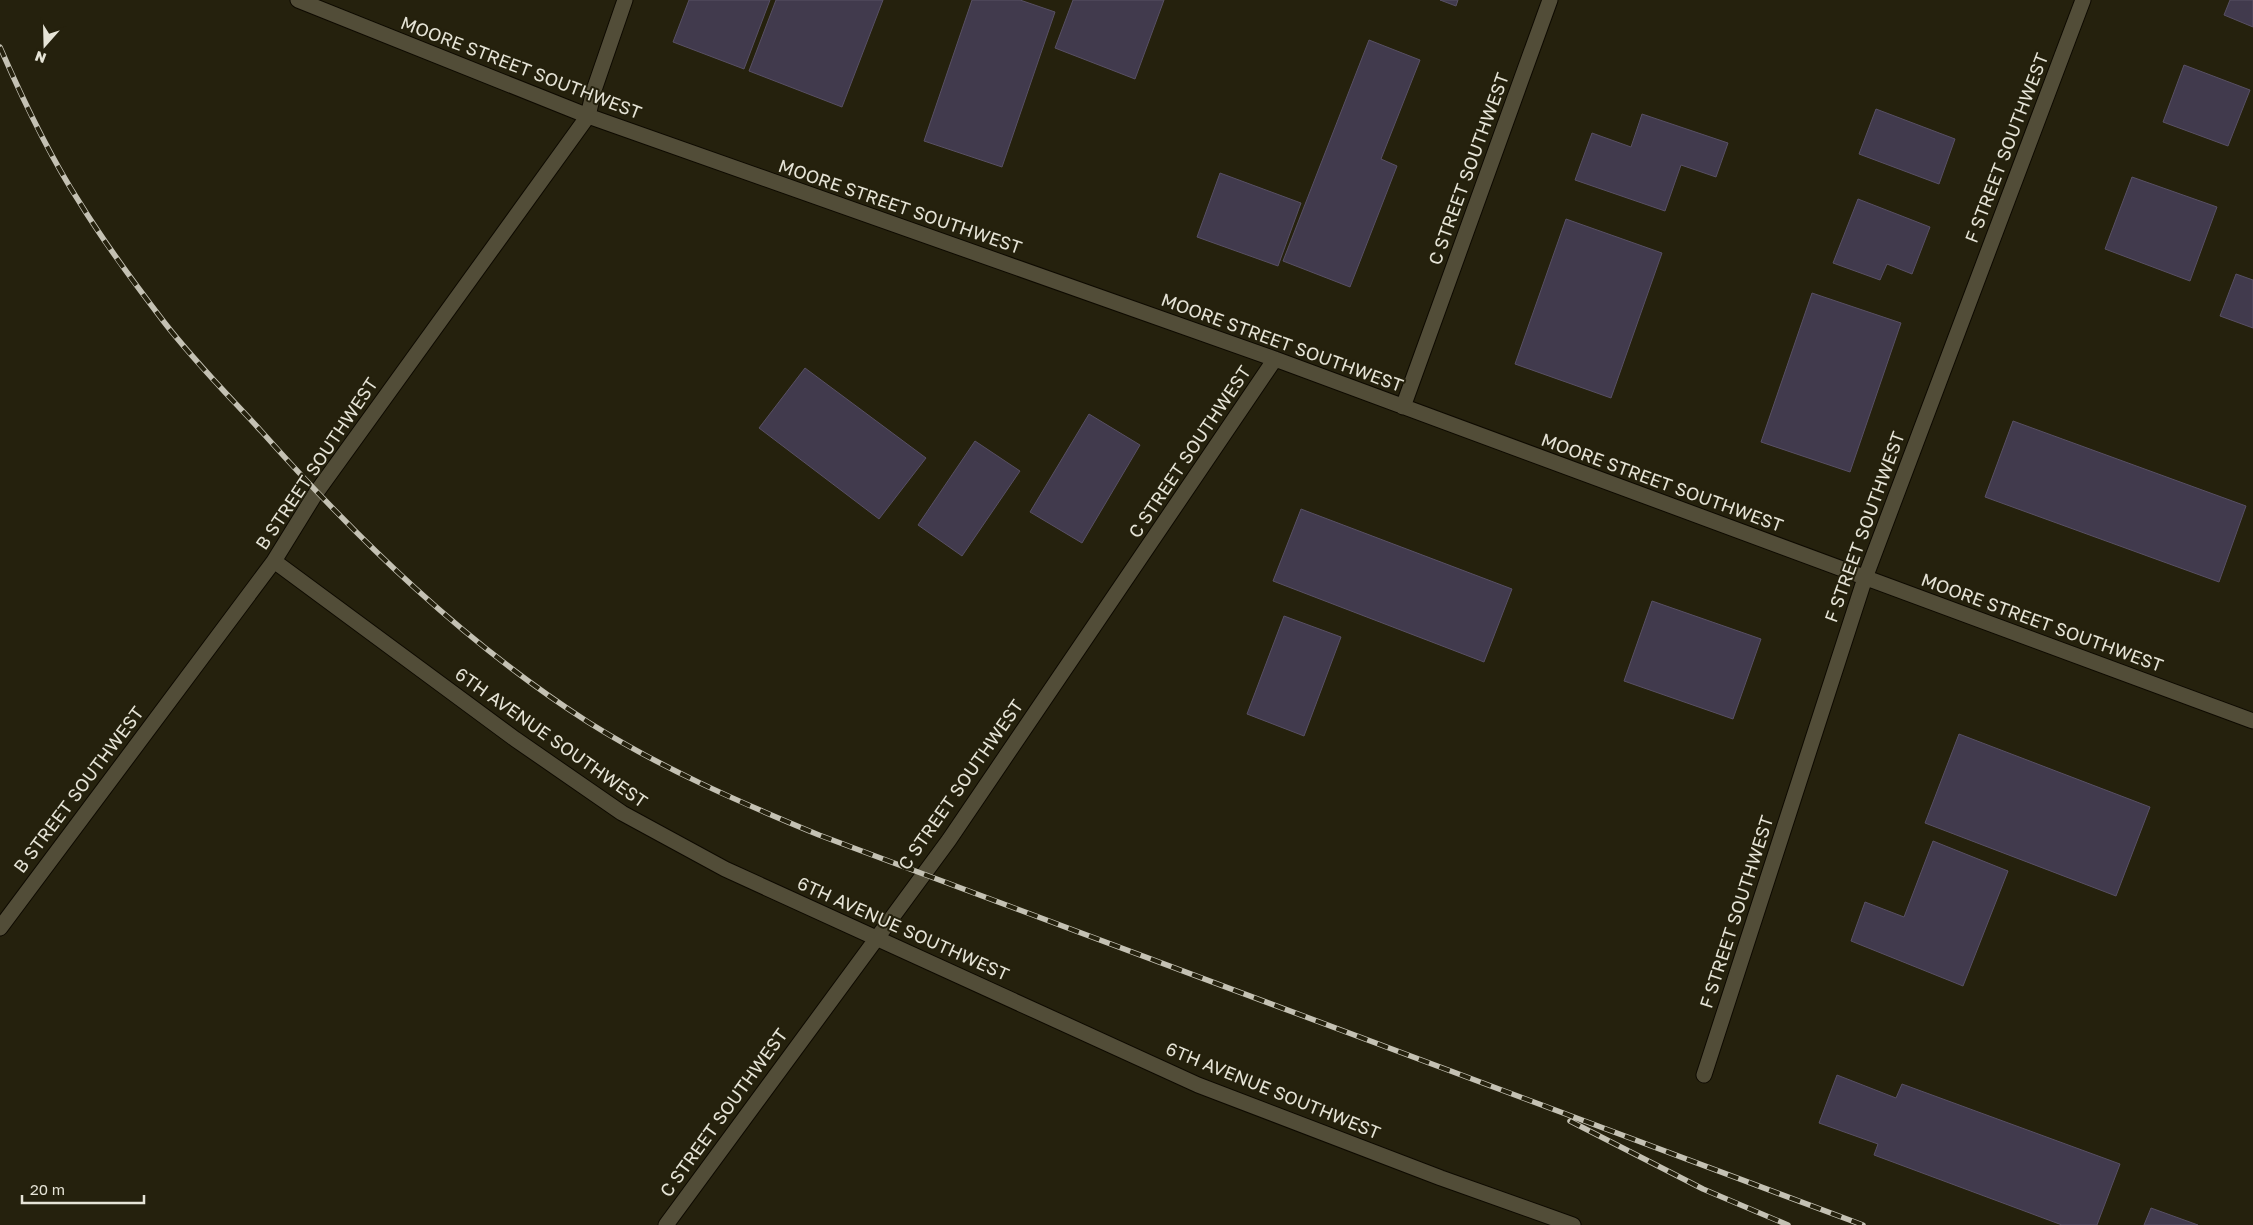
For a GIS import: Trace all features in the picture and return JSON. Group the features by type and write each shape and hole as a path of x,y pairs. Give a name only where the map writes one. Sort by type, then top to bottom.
{"street":[{"name":"MOORE STREET SOUTHWEST","path":"298,0 588,116 1275,359 2253,721"},
{"name":"B STREET SOUTHWEST","path":"0,928 274,561 316,493 588,116 594,90 625,0"},
{"name":"C STREET SOUTHWEST","path":"1403,407 1550,0"},
{"name":"F STREET SOUTHWEST","path":"1704,1075 1865,578 2083,0"},
{"name":"C STREET SOUTHWEST","path":"666,1225 948,840 1275,359"},
{"name":"6TH AVENUE SOUTHWEST","path":"274,561 515,739 622,813 725,869 1198,1085 1441,1178 1573,1225"}],"building":[{"path":"689,0 770,0 744,69 673,42"},
{"path":"776,0 883,0 842,107 749,71"},
{"path":"972,0 1020,0 1055,12 1002,167 924,141"},
{"path":"1073,0 1164,0 1135,79 1055,48"},
{"path":"1440,0 1458,0 1456,6"},
{"path":"2230,0 2253,0 2253,27 2224,15"},
{"path":"1369,40 1420,60 1381,159 1397,166 1350,287 1283,261"},
{"path":"2184,65 2250,90 2228,146 2163,122"},
{"path":"1876,109 1955,139 1939,184 1859,154"},
{"path":"1642,114 1728,143 1716,177 1681,165 1665,211 1575,180 1592,133 1631,147"},
{"path":"1220,173 1301,203 1278,266 1197,237"},
{"path":"2132,177 2217,207 2190,281 2105,249"},
{"path":"1858,199 1930,227 1912,274 1887,264 1880,280 1833,263"},
{"path":"1566,219 1662,253 1611,398 1515,364"},
{"path":"2236,274 2253,280 2253,328 2220,316"},
{"path":"1812,293 1901,323 1850,472 1761,442"},
{"path":"805,368 926,458 879,519 759,428"},
{"path":"1089,414 1140,445 1082,543 1030,512"},
{"path":"2013,421 2246,506 2219,582 1985,497"},
{"path":"975,441 1020,471 962,556 918,525"},
{"path":"1301,509 1512,589 1484,662 1273,581"},
{"path":"1652,601 1761,639 1733,719 1624,681"},
{"path":"1284,616 1341,637 1304,736 1247,714"},
{"path":"1959,734 2150,807 2116,896 1925,823"},
{"path":"1933,841 2008,871 1963,986 1851,941 1865,902 1904,917"},
{"path":"1837,1075 1896,1098 1902,1084 2120,1164 2097,1225 2062,1225 1874,1155 1878,1144 1819,1123"},
{"path":"2151,1208 2198,1225 2144,1225"}],"railway":[{"path":"0,47 37,127 69,185 120,264 187,351 299,473 375,551 456,624 499,659 588,722 672,769 759,810 819,835 1863,1225"},
{"path":"1570,1121 1703,1189 1788,1225"}]}
